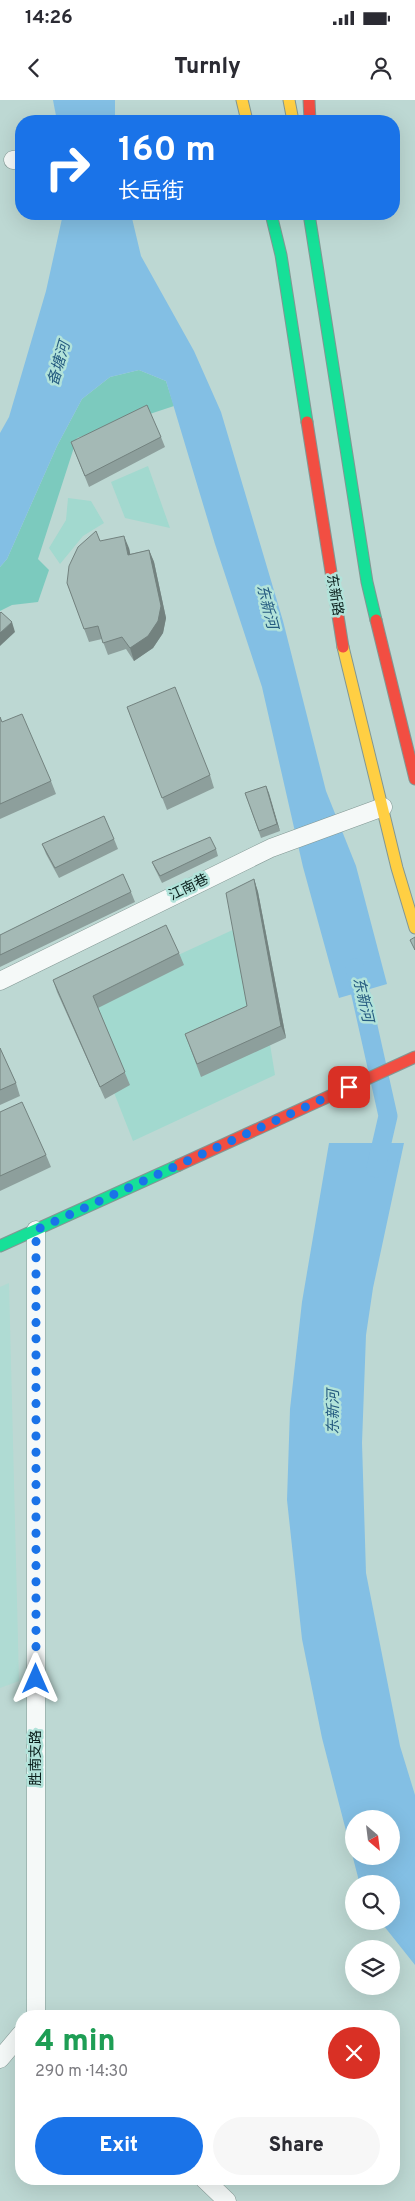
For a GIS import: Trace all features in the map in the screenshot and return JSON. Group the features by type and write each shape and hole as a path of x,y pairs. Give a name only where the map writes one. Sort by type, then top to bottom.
{"main road":[{"path":"242,100 246,115"},
{"path":"289,100 292,115"},
{"path":"309,100 310,115"},
{"name":"东新路","path":"272,220 281,255"},
{"name":"东新路","path":"277,220 339,629 415,928"},
{"path":"310,220 367,582 415,779"},
{"path":"314,220 316,251"},
{"path":"0,1246 413,1058"}],"street":[{"name":"江南巷","path":"0,981 271,848 350,817 383,807"},
{"name":"胜南支路","path":"36,1230 36,2010"},
{"path":"0,2059 15,2041"},
{"path":"211,2185 228,2201"}],"shaded area":[{"path":"148,466 170,528 125,518 111,482"},
{"path":"68,498 91,501 104,523 83,536 60,564 49,548 66,520"},
{"path":"250,922 275,1075 133,1141 78,1001"},
{"path":"9,1283 19,1681 0,1688 0,1287"}],"green space":[{"path":"139,370 166,381 174,406 77,438 38,559 49,570 38,602 12,605 0,611 0,567 7,559 57,446 82,399 110,377"}],"water":[{"path":"53,100 115,100 115,115 56,115"},
{"name":"备塘河","path":"62,220 132,220 141,256 194,351 221,412 283,621 326,791 356,866 387,984 339,998 303,867 262,687 215,544 166,381 139,370 110,377 82,399 57,446 7,559 0,567 0,433 9,417 46,291"},
{"path":"329,1143 404,1143 373,1288 366,1335 362,1443 366,1573 400,1746 415,1795 415,1965 400,1946 400,1940 395,1940 387,1930 400,1930 400,1875 358,1875 355,1865 400,1865 400,1810 345,1810 345,1826 322,1738 302,1639 287,1500 290,1409 302,1302"}],"building":[{"path":"147,405 161,437 85,476 71,442"},
{"path":"96,531 100,541 124,536 128,555 149,550 161,606 158,621 148,636 130,648 122,637 103,643 98,626 84,629 67,583 69,566 78,547"},
{"path":"0,613 12,622 0,633"},
{"path":"175,687 210,775 162,798 127,707"},
{"path":"22,714 51,781 0,804 0,717 2,722"},
{"path":"266,786 277,824 259,831 245,793"},
{"path":"104,816 114,839 55,868 42,844"},
{"path":"210,837 216,849 160,876 152,862"},
{"path":"123,874 131,892 0,955 0,935"},
{"path":"254,879 281,1026 197,1064 185,1034 247,1006 226,893"},
{"path":"166,925 179,953 93,996 125,1072 100,1087 53,980"},
{"path":"415,937 415,950 410,940"},
{"path":"0,1048 16,1083 0,1090"},
{"path":"22,1102 46,1155 0,1176 0,1112"}],"waterway":[{"name":"东新河","path":"355,968 388,1116 376,1168"}],"traffic: fast":[{"path":"272,220 281,255 307,422"},
{"path":"310,220 367,582 376,620"},
{"path":"0,1246 179,1165"}],"traffic: slow":[{"path":"242,100 246,115"},
{"path":"289,100 292,115"},
{"path":"343,647 397,868 415,928"}],"traffic: jam":[{"path":"309,100 310,115"},
{"path":"307,422 343,647"},
{"path":"376,620 415,779"},
{"path":"179,1165 415,1057"}],"route":[{"path":"36,1679 36,1230 349,1087"}]}
